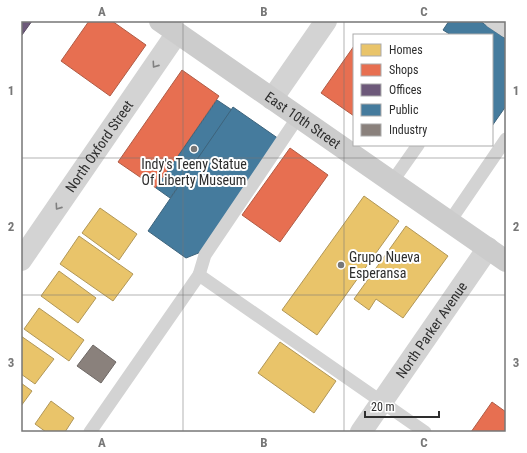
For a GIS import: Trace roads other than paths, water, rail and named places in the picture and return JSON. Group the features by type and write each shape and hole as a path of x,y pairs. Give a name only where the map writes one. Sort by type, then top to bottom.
{"main road":[{"name":"East 10th Street","path":"160,21 506,261"}],"street":[{"path":"272,99 326,21"},
{"name":"North Oxford Street","path":"21,260 177,33"},
{"name":"North Parker Avenue","path":"361,432 488,248"}],"lane":[{"path":"491,21 506,32"},
{"path":"90,432 199,275 205,256 298,117"},
{"path":"450,221 506,139"},
{"path":"392,182 417,146"},
{"path":"199,275 425,432"}],"place":[{"name":"Indy's Teeny Statue Of Liberty Museum","path":"194,149"},
{"name":"Grupo Nueva Esperansa","path":"341,265"}]}
